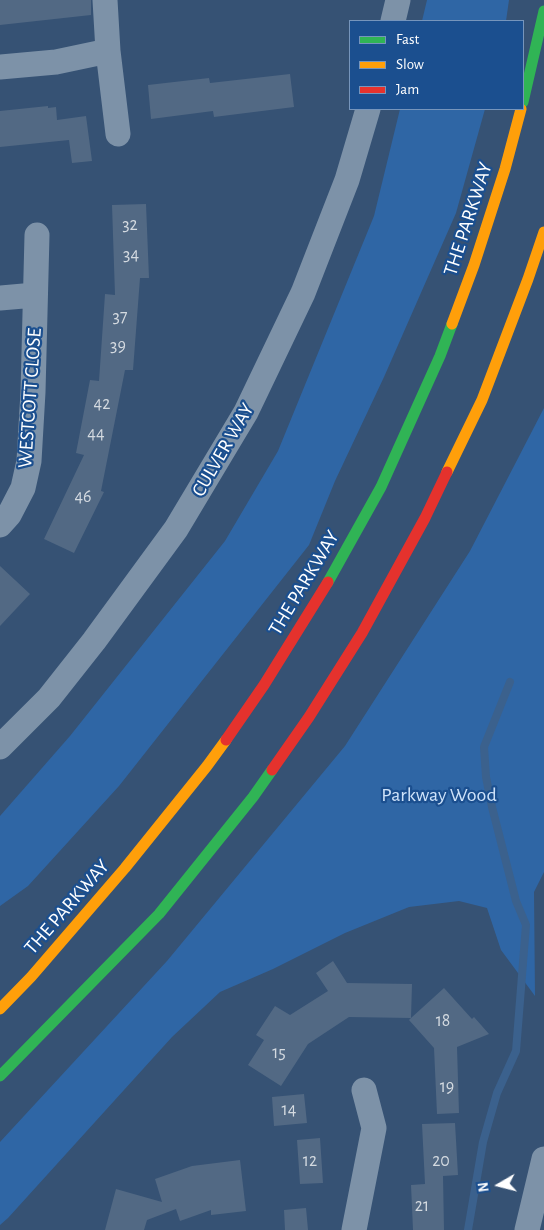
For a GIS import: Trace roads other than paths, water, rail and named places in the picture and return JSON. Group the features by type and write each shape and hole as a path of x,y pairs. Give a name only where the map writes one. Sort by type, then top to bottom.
{"highway":[{"path":"524,98 544,11"},
{"name":"THE PARKWAY","path":"0,1009 31,977 125,868 206,766 264,684 318,601 381,486 440,356 474,265 500,187 521,110"},
{"path":"0,1076 160,914 253,797 309,717 362,633 426,518 482,400 544,232"}],"street":[{"path":"105,0 108,51 118,134"},
{"path":"393,20 398,0"},
{"path":"0,67 56,62 108,51"},
{"name":"CULVER WAY","path":"1,744 49,698 94,642 176,529 246,412 303,293 347,180 368,110"},
{"name":"WESTCOTT CLOSE","path":"0,525 9,515 23,488 28,461 33,392 37,235"},
{"path":"0,298 35,295"},
{"path":"354,1230 374,1128 364,1090"},
{"path":"527,1230 544,1159"}],"waterway":[{"path":"468,1230 483,1142 497,1093 516,1051 526,925 516,901 492,807 486,777 484,747 510,682"}],"park label":[{"name":"Parkway Wood","path":"439,795"}]}
